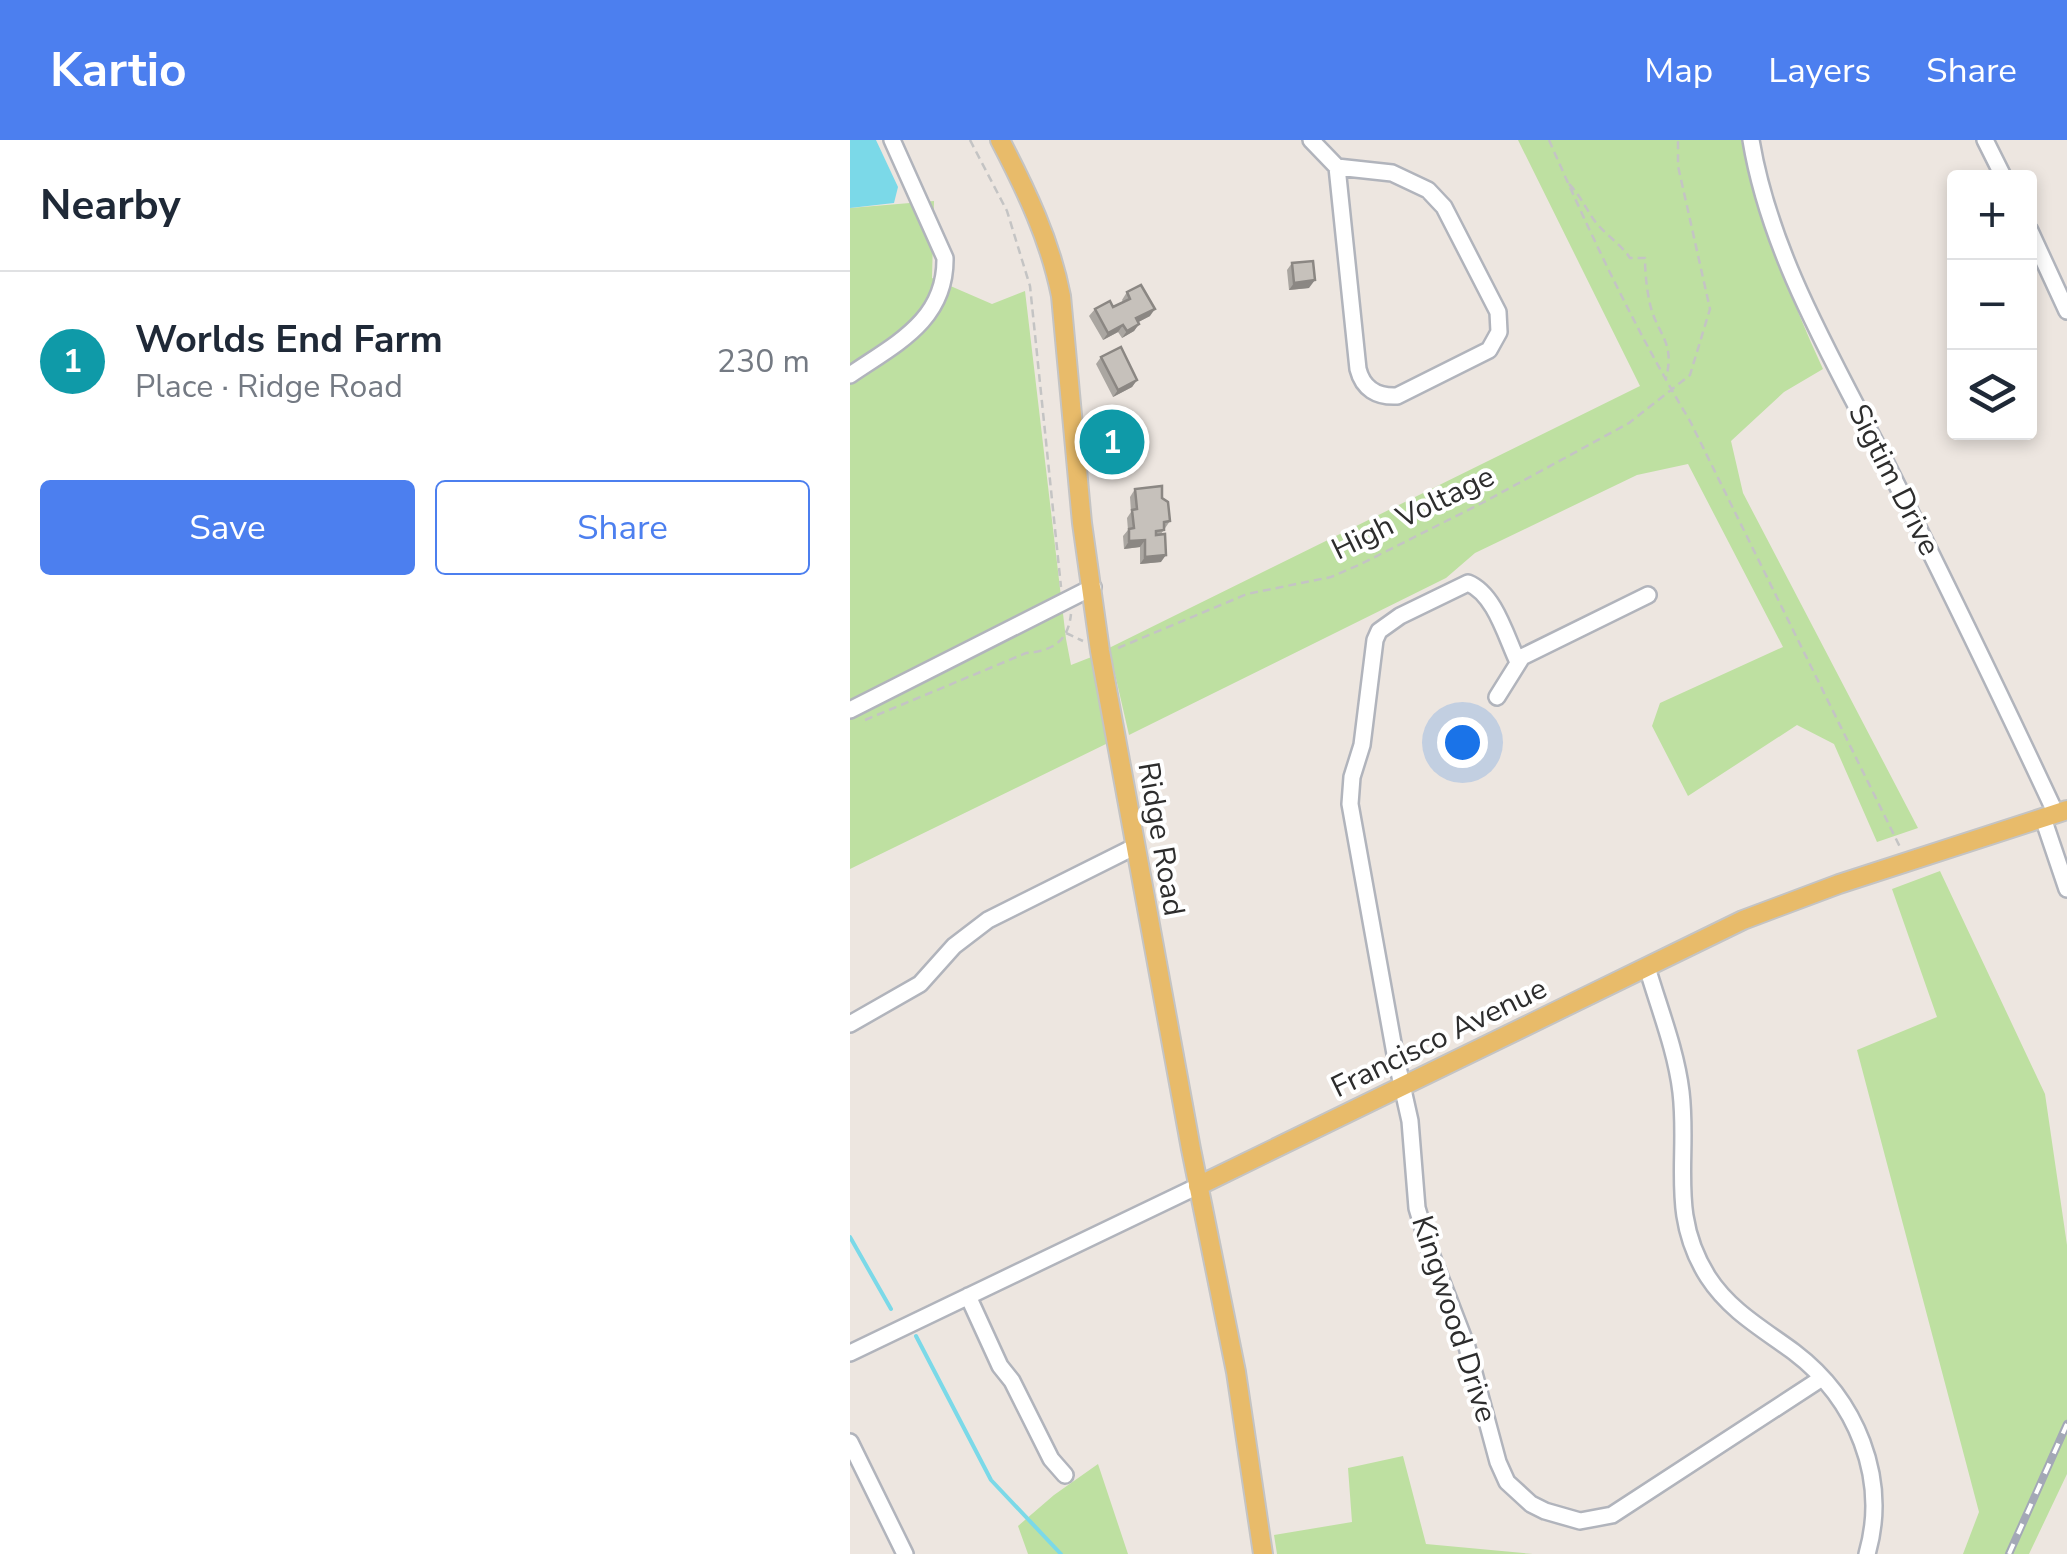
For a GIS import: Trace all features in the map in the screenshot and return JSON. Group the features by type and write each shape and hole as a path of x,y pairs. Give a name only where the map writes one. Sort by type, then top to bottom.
{"main road":[{"name":"Ridge Road","path":"1000,140 1032,204 1054,261 1061,296 1082,523 1100,651 1134,848 1236,1372 1263,1554"},
{"name":"Francisco Avenue","path":"1198,1186 1744,920 2055,814"}],"street":[{"path":"850,375 917,330 933,310 944,279 945,258 892,140"},
{"path":"1311,140 1337,167 1358,369 1363,383 1381,396 1397,396 1484,354 1498,339 1500,318 1444,207 1410,179 1392,173 1337,167"},
{"name":"Sigtim Drive","path":"1751,140 1768,206 1796,282 2055,814 2067,890"},
{"path":"1986,140 2000,170"},
{"path":"2037,246 2067,311"},
{"name":"Kingwood Drive","path":"1518,662 1489,602 1475,586 1468,584 1388,623 1375,640 1362,745 1350,793 1410,1120 1417,1208 1467,1347 1498,1462 1507,1482 1531,1504 1580,1521 1612,1514 1822,1378"},
{"path":"856,715 1062,600 1092,588"},
{"path":"1497,697 1518,662 1648,595"},
{"path":"850,1024 920,984 954,946 988,920 1134,848"},
{"path":"1647,967 1670,1040 1681,1092 1680,1186 1688,1237 1708,1278 1725,1300 1822,1378 1848,1411 1868,1457 1875,1496 1867,1554"},
{"name":"Francisco Avenue","path":"850,1353 1198,1186"},
{"path":"968,1296 1043,1446 1065,1475"},
{"path":"850,1442 905,1554"}],"path":[{"path":"856,715 1026,653 1051,649 1061,643 1066,633 1030,286 1007,211 970,140"},
{"path":"1549,140 1907,862"},
{"name":"High Voltage","path":"1100,651 1124,647 1246,594 1330,577 1361,564 1628,423 1690,375 1710,310 1678,166 1678,140"},
{"path":"1568,182 1584,200 1594,221 1621,244 1630,258 1645,258 1651,308 1667,348 1669,365 1665,380"}],"green space":[{"path":"1518,140 1741,140 1777,256 1823,369 1784,392 1731,441 1743,493 1918,828 1877,842 1834,744 1797,725 1688,796 1652,726 1660,703 1783,647 1688,464 1637,475 1475,553 1446,578 1129,735 1109,648 1640,386"},
{"path":"934,201 932,278 992,304 1025,291 1066,639 1071,665 1094,656 1108,743 850,869 850,208"},
{"path":"1940,871 2045,1094 2067,1245 2067,1474 2029,1554 1963,1554 1979,1512 1857,1050 1937,1017 1892,889"},
{"path":"1403,1456 1426,1544 1533,1554 1277,1554 1274,1535 1352,1522 1348,1468"},
{"path":"1098,1464 1128,1554 1028,1554 1018,1526"}],"water":[{"path":"850,140 876,140 898,187 894,203 850,208"}],"building":[{"path":"1313,261 1315,280 1294,283 1292,263"},
{"path":"1141,285 1155,309 1136,318 1139,324 1127,331 1123,325 1108,333 1095,309 1110,301 1113,307 1130,299 1127,292"},
{"path":"1121,347 1137,380 1118,390 1101,357"},
{"path":"1125,410 1132,412 1135,433 1126,435 1127,454 1106,459 1103,428 1111,425 1111,416"},
{"path":"1162,486 1170,521 1164,522 1164,530 1156,531 1156,535 1165,534 1166,555 1145,557 1145,540 1129,541 1129,529 1134,528 1132,510 1137,509 1135,489"}],"waterway":[{"path":"850,1237 891,1309"},
{"path":"916,1336 991,1480 1061,1554"}],"railway":[{"path":"2009,1554 2067,1424"}],"place":[{"name":"Worlds End Farm","path":"1112,442"}]}
